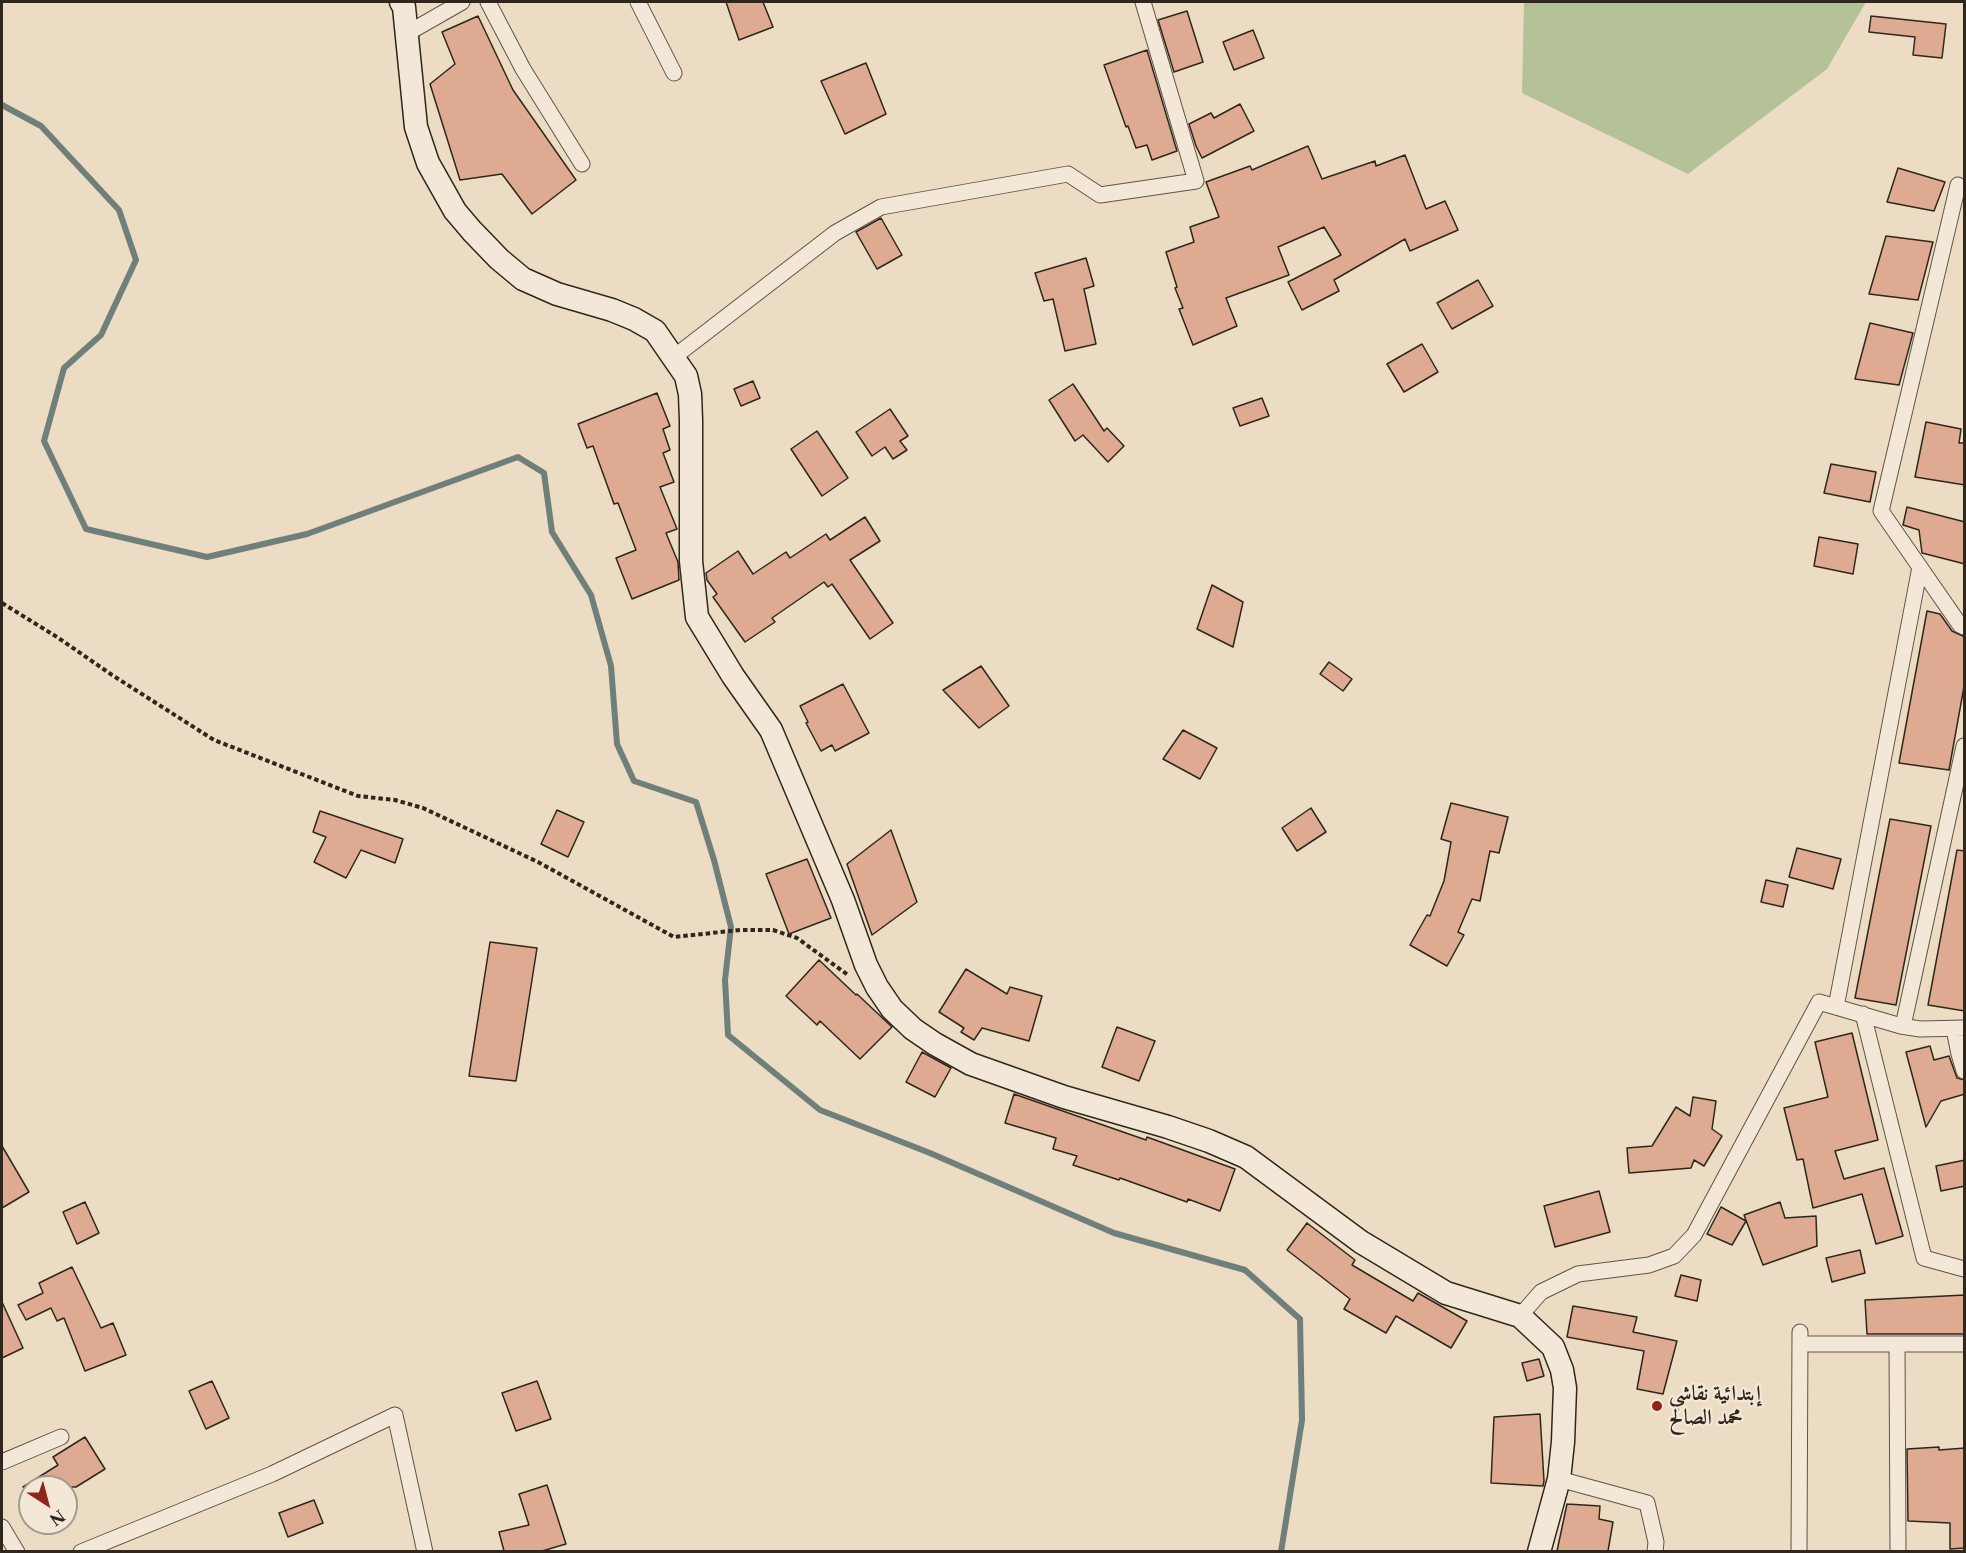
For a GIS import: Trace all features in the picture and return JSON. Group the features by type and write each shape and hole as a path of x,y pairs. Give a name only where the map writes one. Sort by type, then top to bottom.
{"main road":[{"path":"400,2 404,7 416,127 428,163 455,211 499,259 523,279 557,294 612,310 655,331 686,376 690,394 691,561 697,617 733,676 771,730 779,746 843,900 872,978 892,1009 913,1029 971,1064 1064,1097 1168,1127 1246,1157 1361,1242 1446,1293 1520,1316 1553,1347 1562,1370 1565,1388 1559,1479 1539,1551"}],"street":[{"path":"406,34 462,2"},
{"path":"488,2 523,69 582,164"},
{"path":"638,2 674,73"},
{"path":"674,357 834,233 881,207 1068,174 1100,195 1196,182 1143,2"},
{"path":"1958,185 1881,511 1960,625 1965,627"},
{"path":"1836,1007 1920,567"},
{"path":"1904,1026 1965,747"},
{"path":"1520,1316 1541,1292 1578,1274 1649,1265 1674,1256 1694,1235 1819,1002 1904,1026 1920,1029 1959,1029 1959,1054 1965,1071"},
{"path":"1863,1014 1924,1258 1965,1269"},
{"path":"1799,1551 1800,1338 1898,1344 1965,1344"},
{"path":"1898,1344 1898,1551"},
{"path":"81,1551 272,1474 395,1415 425,1551"},
{"path":"2,1462 61,1437"},
{"path":"1559,1479 1647,1503 1656,1542 1655,1551"},
{"path":"2,1527 17,1551"}],"path":[{"path":"2,603 213,740 358,796 395,801 423,808 538,862 674,937 740,930 773,930 797,938 850,977 872,978"}],"green space":[{"path":"1524,2 1866,2 1827,69 1688,174 1522,93"}],"building":[{"path":"726,2 763,2 773,27 739,40"},
{"path":"1187,11 1203,62 1174,72 1158,20"},
{"path":"478,16 513,90 576,180 532,214 502,174 460,180 430,84 455,64 442,32"},
{"path":"1871,16 1946,24 1942,58 1913,55 1915,37 1869,32"},
{"path":"1253,30 1264,58 1234,70 1223,42"},
{"path":"1147,50 1177,151 1152,160 1147,145 1136,148 1104,65"},
{"path":"866,63 886,114 845,134 821,81"},
{"path":"1240,104 1254,131 1202,158 1189,124 1211,113 1214,118"},
{"path":"1308,146 1322,179 1375,161 1376,166 1405,155 1426,209 1445,201 1458,230 1410,251 1405,239 1334,280 1339,291 1302,310 1288,282 1341,255 1324,227 1278,247 1289,275 1226,298 1237,326 1193,345 1179,309 1183,308 1175,288 1177,287 1166,252 1194,242 1190,227 1219,217 1206,182 1250,166 1252,170"},
{"path":"1898,168 1945,182 1934,211 1887,202"},
{"path":"881,218 902,255 877,269 856,232"},
{"path":"1886,236 1933,242 1918,300 1869,294"},
{"path":"1086,258 1094,286 1084,289 1096,344 1065,351 1053,299 1044,301 1035,273"},
{"path":"1478,280 1493,306 1452,329 1437,303"},
{"path":"1870,323 1913,333 1899,385 1855,379"},
{"path":"1422,344 1438,372 1404,392 1387,364"},
{"path":"753,381 760,398 741,406 734,389"},
{"path":"1073,384 1104,431 1107,428 1124,446 1108,462 1083,435 1075,441 1049,400"},
{"path":"657,393 670,426 663,429 670,450 663,453 674,482 660,487 677,529 666,533 678,562 679,580 632,599 616,558 636,550 618,503 614,504 593,446 587,448 578,424"},
{"path":"1262,398 1269,416 1240,426 1233,408"},
{"path":"890,409 908,436 900,441 907,450 893,459 885,447 872,456 856,432"},
{"path":"1926,422 1961,429 1959,443 1965,443 1965,485 1915,477"},
{"path":"817,431 848,478 822,496 791,449"},
{"path":"1831,464 1876,472 1870,502 1824,493"},
{"path":"1907,507 1965,522 1965,564 1922,553 1919,530 1903,525"},
{"path":"865,517 880,541 850,560 893,623 870,639 832,584 828,587 824,582 772,618 775,622 745,642 713,597 717,594 707,580 706,573 738,551 753,574 786,552 790,558 826,534 830,540"},
{"path":"1819,537 1858,544 1853,574 1814,566"},
{"path":"1212,585 1243,602 1233,647 1197,629"},
{"path":"1927,611 1940,614 1952,631 1965,637 1965,681 1949,770 1899,763"},
{"path":"1329,662 1352,679 1343,691 1320,674"},
{"path":"981,666 1009,706 979,728 943,690"},
{"path":"843,684 869,733 835,751 832,745 821,751 800,706"},
{"path":"1183,730 1217,748 1200,779 1163,759"},
{"path":"1451,803 1508,817 1499,853 1490,851 1480,901 1472,899 1458,932 1464,935 1447,966 1410,945 1427,915 1430,916 1444,881 1451,842 1441,839"},
{"path":"1311,808 1326,832 1297,851 1282,828"},
{"path":"557,810 584,822 568,857 541,844"},
{"path":"320,811 403,839 395,863 361,850 346,878 314,862 326,837 313,832"},
{"path":"1890,819 1931,826 1896,1005 1855,998"},
{"path":"891,830 917,902 872,935 847,864"},
{"path":"1797,848 1841,859 1833,889 1789,877"},
{"path":"1957,850 1965,851 1965,1011 1928,1005"},
{"path":"807,859 831,918 789,934 766,874"},
{"path":"1766,880 1788,885 1783,907 1761,902"},
{"path":"490,942 537,948 516,1081 469,1076"},
{"path":"819,960 892,1027 860,1059 820,1021 817,1025 786,996"},
{"path":"966,969 1007,994 1010,987 1042,996 1029,1041 982,1028 974,1040 961,1032 964,1028 939,1012"},
{"path":"1117,1027 1155,1041 1139,1081 1102,1067"},
{"path":"1852,1033 1878,1140 1835,1151 1844,1179 1884,1168 1903,1236 1876,1244 1862,1194 1813,1208 1803,1159 1797,1160 1784,1108 1828,1097 1815,1042"},
{"path":"1930,1046 1934,1060 1949,1056 1957,1078 1965,1080 1965,1094 1941,1101 1926,1127 1906,1052"},
{"path":"922,1052 951,1068 935,1097 906,1082"},
{"path":"1014,1094 1146,1140 1147,1137 1235,1169 1220,1211 1188,1199 1187,1202 1120,1178 1119,1180 1073,1165 1077,1156 1053,1149 1056,1138 1005,1123"},
{"path":"1693,1097 1716,1101 1712,1129 1722,1136 1704,1166 1694,1160 1691,1168 1629,1173 1627,1148 1652,1146 1676,1107 1690,1116"},
{"path":"2,1146 29,1192 2,1208"},
{"path":"1965,1160 1965,1186 1941,1191 1936,1166"},
{"path":"1599,1191 1610,1232 1555,1247 1544,1206"},
{"path":"85,1202 99,1233 77,1244 63,1212"},
{"path":"1780,1202 1785,1218 1816,1216 1817,1246 1763,1265 1744,1215"},
{"path":"1721,1207 1746,1221 1732,1245 1707,1234"},
{"path":"1307,1223 1355,1260 1352,1265 1413,1301 1418,1293 1467,1321 1451,1348 1396,1316 1386,1333 1344,1309 1350,1299 1287,1250"},
{"path":"1860,1250 1865,1273 1832,1282 1826,1258"},
{"path":"72,1267 101,1328 113,1323 126,1355 85,1371 64,1318 57,1321 51,1308 26,1320 18,1305 43,1293 39,1283"},
{"path":"1681,1275 1701,1280 1697,1301 1675,1296"},
{"path":"1965,1295 1965,1334 1867,1334 1865,1300"},
{"path":"2,1302 23,1348 2,1358"},
{"path":"1573,1306 1637,1317 1633,1332 1677,1341 1663,1394 1637,1389 1644,1351 1567,1337"},
{"path":"1539,1359 1544,1376 1527,1381 1522,1363"},
{"path":"212,1381 229,1418 206,1429 189,1391"},
{"path":"537,1381 551,1419 516,1431 502,1393"},
{"path":"1540,1414 1543,1486 1491,1483 1494,1417"},
{"path":"85,1437 105,1469 78,1486 78,1475 42,1475 58,1465 53,1457"},
{"path":"1939,1447 1939,1450 1965,1448 1965,1548 1950,1549 1950,1523 1908,1521 1907,1449"},
{"path":"547,1485 566,1544 542,1551 504,1551 499,1532 529,1525 519,1494"},
{"path":"314,1500 323,1523 288,1537 279,1513"},
{"path":"1567,1504 1600,1506 1599,1519 1613,1522 1608,1551 1557,1551"}],"waterway":[{"path":"2,105 41,126 119,210 136,260 101,335 64,368 44,441 86,529 207,557 307,534 518,457 544,473 552,532 591,595 611,666 617,744 634,781 696,802 731,927 725,980 728,1035 820,1110 930,1153 1114,1233 1245,1270 1300,1319 1302,1420 1281,1552"}],"place":[{"name":"إبتدائية نقاشي محمد الصالح","path":"1657,1406"}]}
